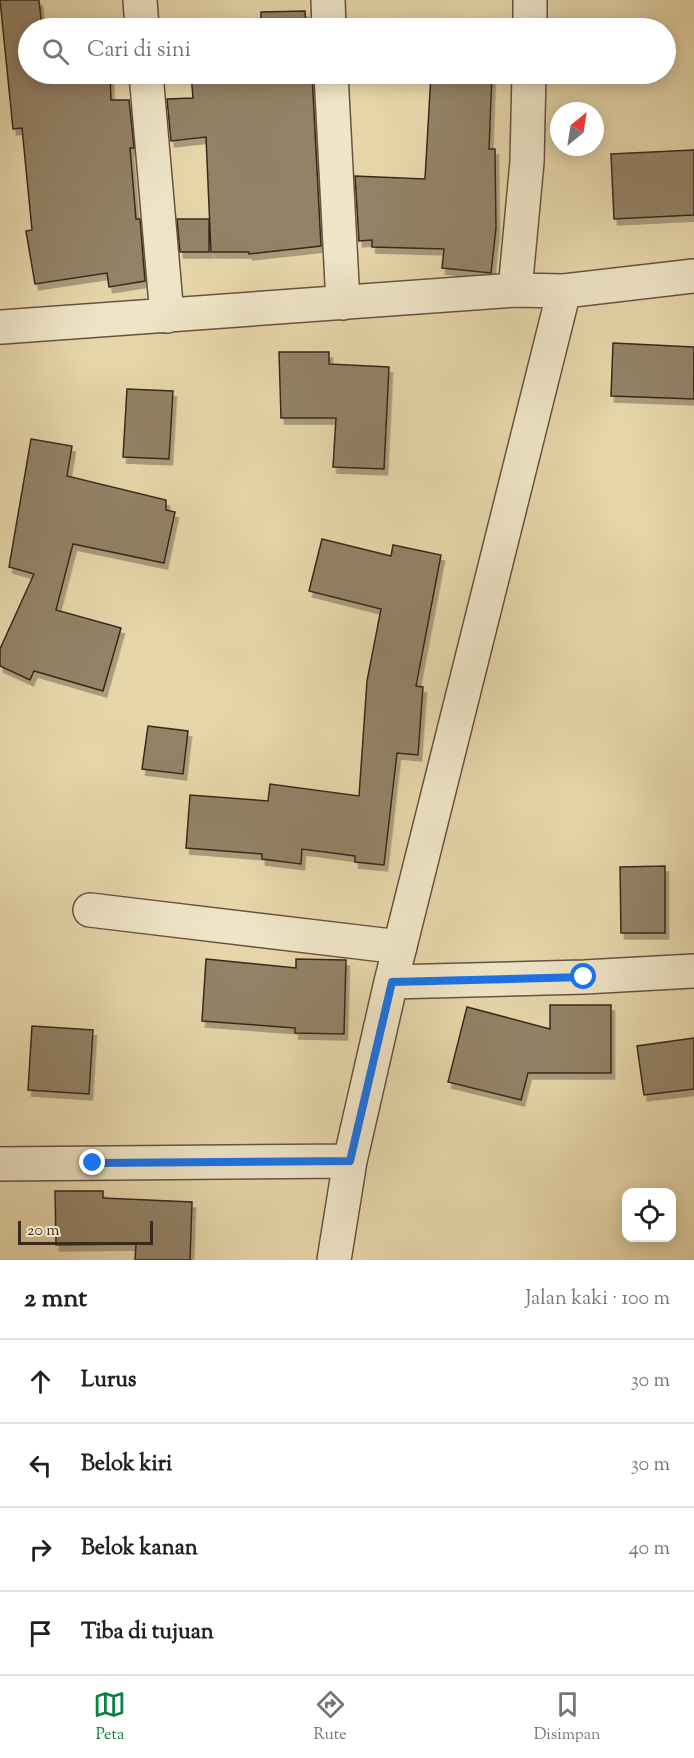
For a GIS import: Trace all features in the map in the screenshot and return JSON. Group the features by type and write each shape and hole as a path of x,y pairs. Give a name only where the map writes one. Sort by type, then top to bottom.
{"street":[{"path":"140,0 141,18"},
{"path":"328,0 329,18"},
{"path":"530,0 531,18"},
{"path":"147,84 167,316"},
{"path":"332,84 343,303"},
{"path":"515,290 527,162 530,84"},
{"path":"0,319 167,316 515,290 564,291 694,276"},
{"path":"334,1260 350,1161 400,947 564,291"},
{"path":"90,910 400,947"},
{"path":"392,982 584,977 694,971"},
{"path":"0,1164 350,1161"}],"building":[{"path":"0,0 39,0 41,18 18,18 18,84 110,84 111,100 129,100 134,148 130,148 136,219 140,219 145,281 109,287 107,273 35,284 26,231 32,230 22,128 13,129"},
{"path":"305,11 305,18 261,18 261,12"},
{"path":"192,84 313,84 321,246 249,254 249,252 211,252 206,137 171,141 167,99 193,98"},
{"path":"430,84 492,84 489,149 495,149 496,228 491,273 442,268 444,249 372,247 372,240 359,241 355,176 425,179"},
{"path":"694,150 694,215 614,219 611,154"},
{"path":"177,219 209,219 209,252 180,252"},
{"path":"613,343 694,347 694,399 611,396"},
{"path":"279,352 329,352 329,364 389,367 384,469 333,467 336,418 281,418"},
{"path":"127,389 173,391 169,459 123,457"},
{"path":"31,439 72,446 67,476 166,500 166,510 175,512 164,563 73,544 56,610 121,628 103,691 34,671 30,680 0,666 0,649 34,574 9,567"},
{"path":"322,539 391,556 393,545 441,555 416,686 423,687 418,755 397,753 384,865 355,862 355,856 302,849 301,864 262,859 262,854 186,848 190,795 268,801 270,784 359,796 367,681 381,609 309,591"},
{"path":"148,726 188,731 183,774 142,769"},
{"path":"665,866 665,933 621,933 620,867"},
{"path":"206,959 296,968 296,959 346,960 344,1034 295,1033 295,1028 202,1021"},
{"path":"550,1005 611,1005 611,1073 528,1073 521,1100 448,1082 467,1007 550,1029"},
{"path":"32,1026 93,1030 89,1094 28,1090"},
{"path":"694,1038 694,1089 644,1095 637,1046"},
{"path":"55,1191 103,1191 103,1198 192,1202 190,1260 135,1260 136,1244 56,1245"}],"route":[{"path":"93,1163 350,1161 392,982 584,977"}]}
